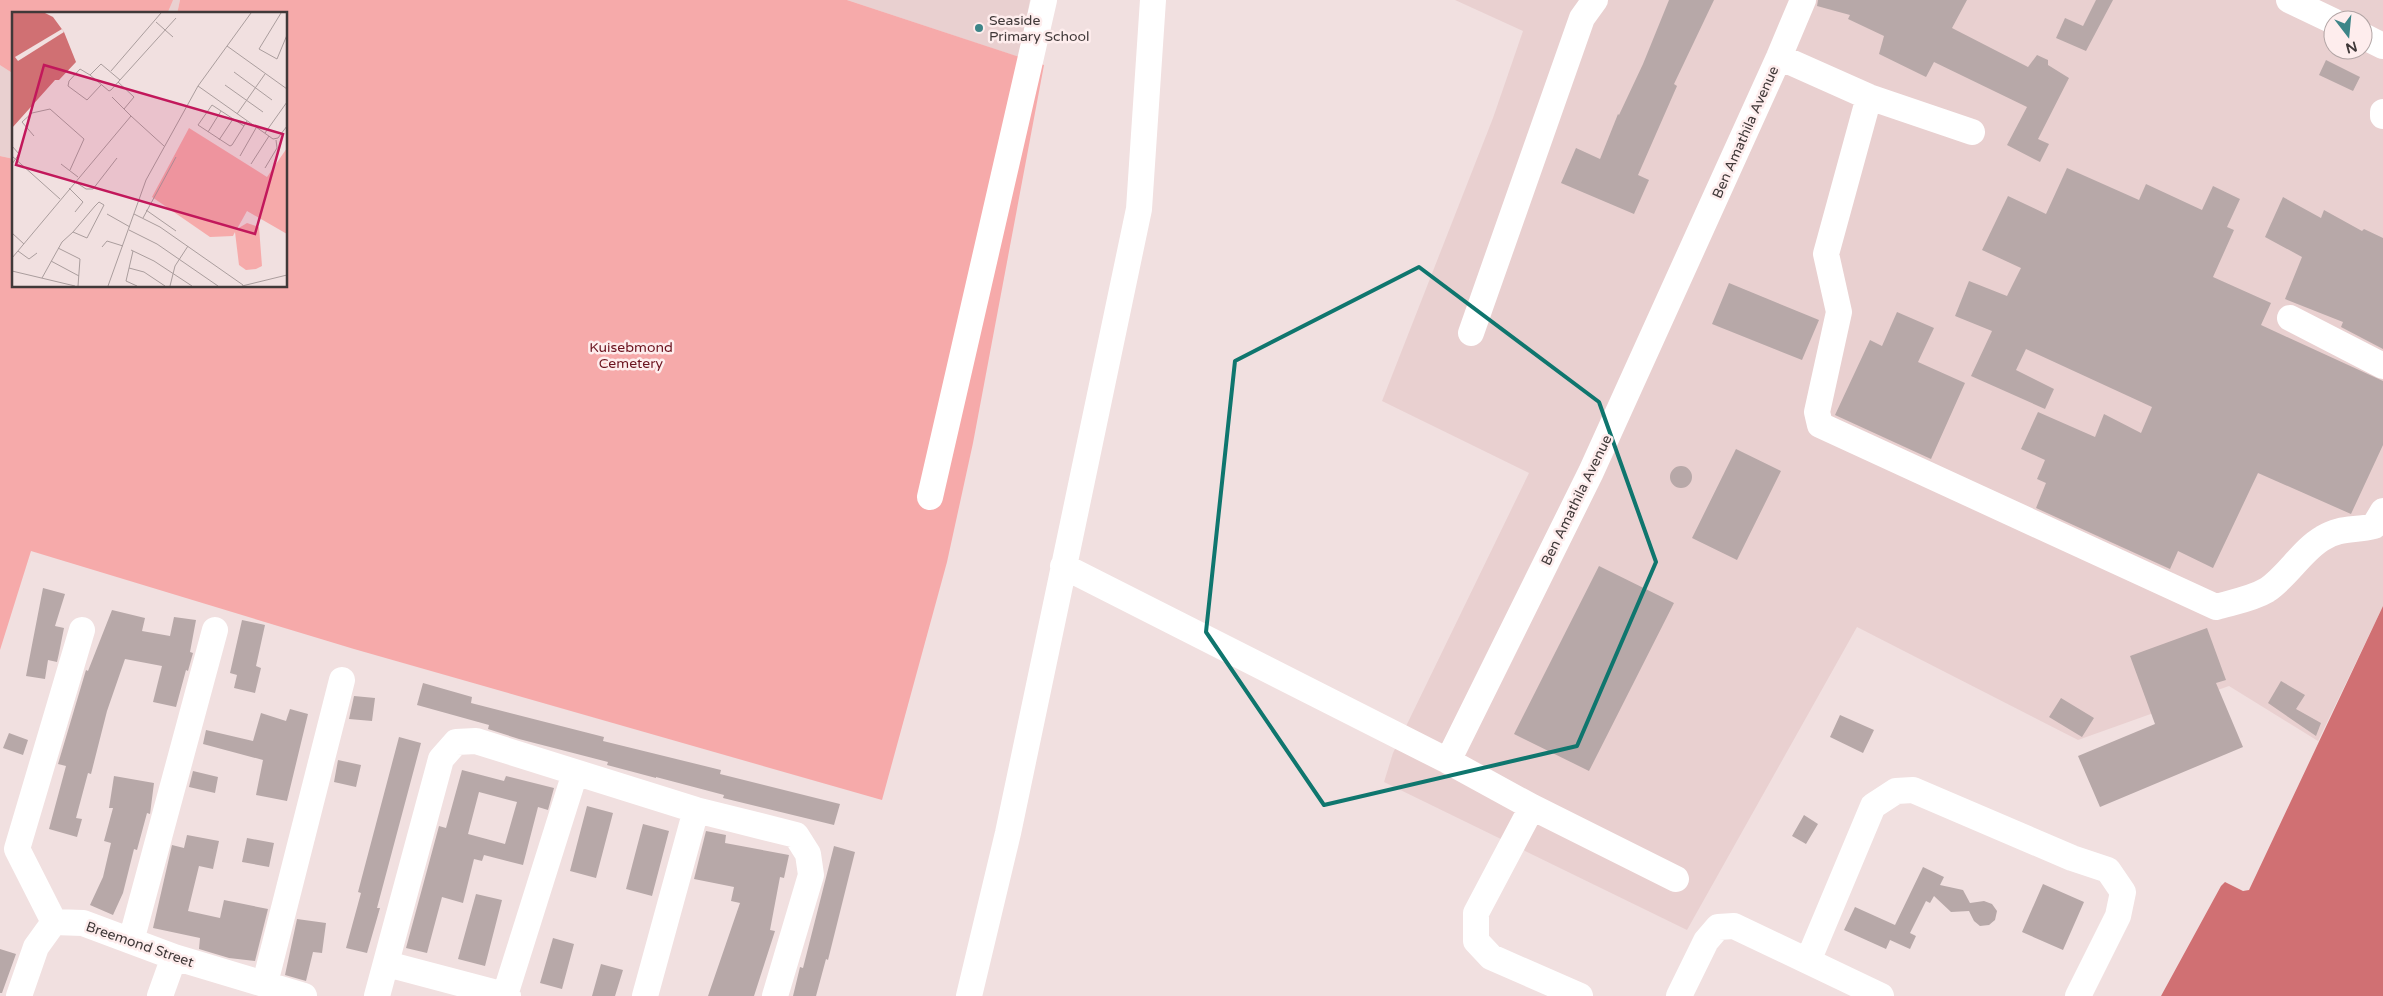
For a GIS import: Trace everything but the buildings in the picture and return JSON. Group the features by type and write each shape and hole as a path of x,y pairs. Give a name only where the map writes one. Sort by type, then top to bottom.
{"street":[{"path":"930,497 1044,0"},
{"path":"969,996 1008,833 1139,209 1153,0"},
{"path":"1471,333 1582,18 1595,0"},
{"path":"2289,0 2323,16"},
{"name":"Ben Amathila Avenue","path":"1448,761 1591,472 1779,57 1794,2"},
{"path":"1779,57 1869,97 1972,132"},
{"path":"1869,97 1826,254 1839,312 1817,412 1820,425 2216,607 2248,598 2267,589 2321,539 2340,529 2359,530 2374,526 2383,511"},
{"path":"2290,318 2383,366"},
{"path":"1063,566 1676,879"},
{"path":"19,996 36,947 54,922 18,849 82,630"},
{"path":"131,941 215,630"},
{"path":"265,983 342,680"},
{"path":"377,996 441,759 456,742 476,741 696,810 796,835 808,854 810,875 775,996"},
{"path":"387,964 506,996 575,773"},
{"path":"1808,960 1873,806 1896,791 1913,790 2072,858 2108,870 2123,892 2118,916 2078,996"},
{"path":"1532,807 1476,913 1476,941 1491,956 1580,996"},
{"path":"644,996 696,810"},
{"name":"Breemond Street","path":"54,922 82,923 174,957 304,996"},
{"path":"1679,996 1706,941 1718,927 1734,926 1882,996"},
{"path":"160,996 174,957"}],"highlighted area":[{"path":"1419,267 1599,402 1656,562 1577,746 1324,805 1206,632 1235,361"}],"shaded area":[{"path":"0,0 180,0 177,12 12,12 12,159 0,156"},
{"name":"Seaside Primary School","path":"847,0 1030,0 1019,57"},
{"path":"1455,0 2383,0 2383,606 2318,741 2229,686 2078,740 1857,627 1687,930 1384,782 1393,753 1529,473 1382,401 1493,118 1523,31"},
{"path":"2383,606 2383,996 2161,996 2221,886 2225,882 2243,891 2249,890"}],"green space":[{"path":"0,0 173,0 168,12 12,12 12,73 0,65"},
{"name":"Kuisebmond Cemetery","path":"180,0 847,0 1044,65 973,443 947,562 882,800 354,649 31,551 0,650 0,156 12,159 12,288 288,288 288,12 177,12"}],"place":[{"name":"Seaside Primary School","path":"979,28"}]}
